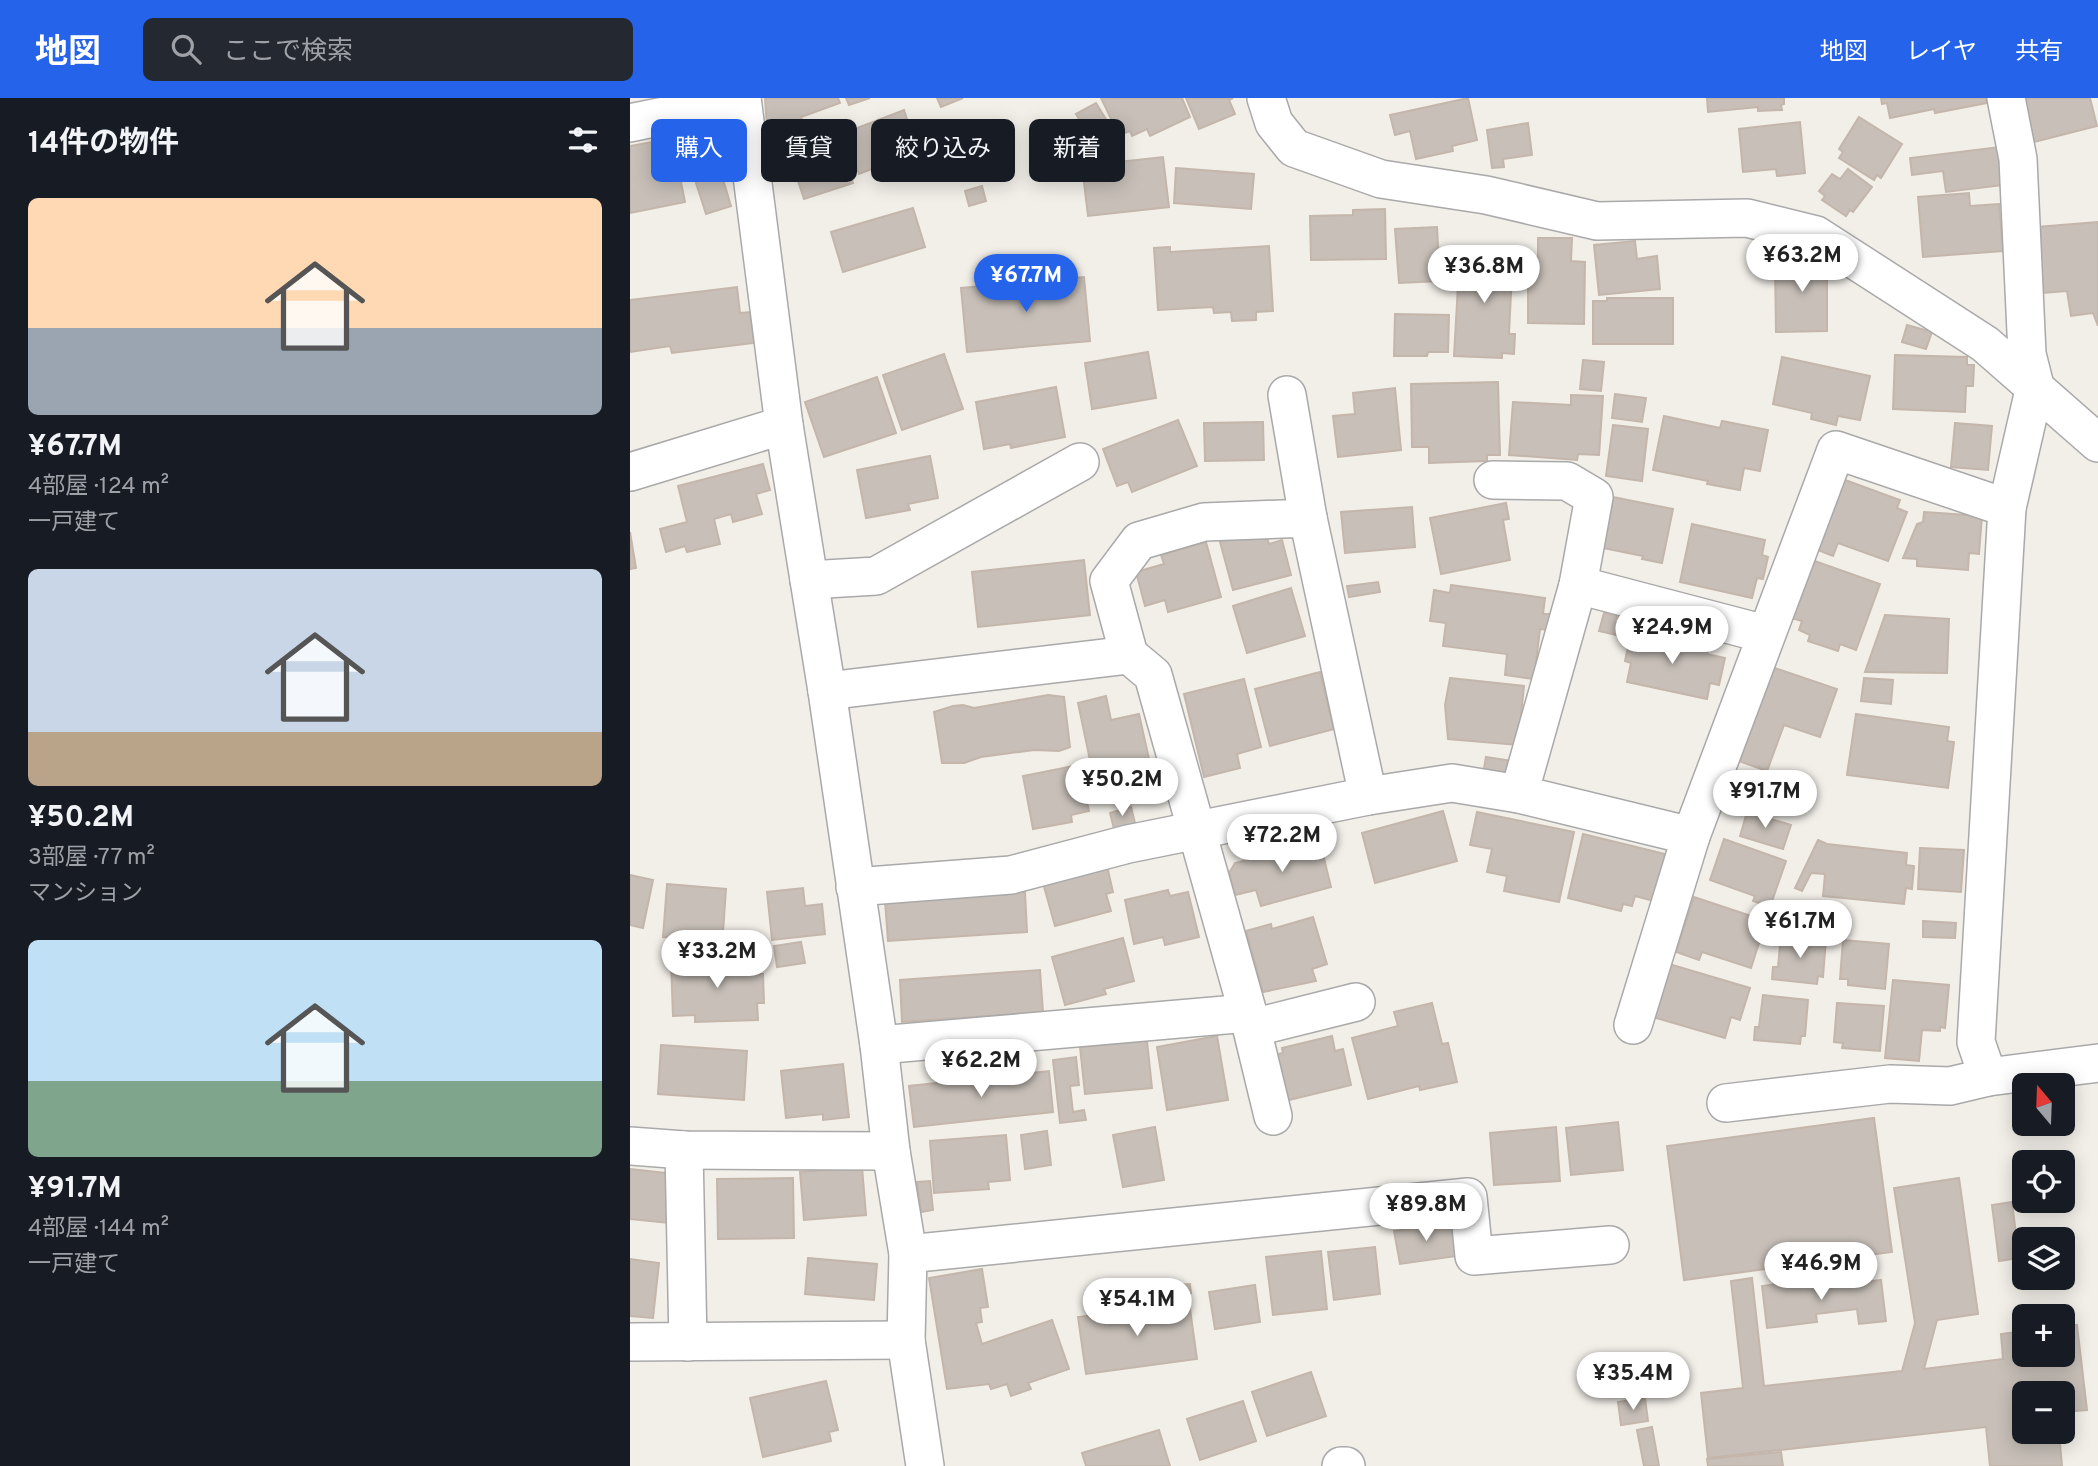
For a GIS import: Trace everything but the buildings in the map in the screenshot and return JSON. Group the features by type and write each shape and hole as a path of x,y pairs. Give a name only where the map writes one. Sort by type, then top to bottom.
{"street":[{"path":"1266,98 1274,123 1294,148 1381,180 1486,195 1597,221 1747,218 1816,234 1985,344 2098,443"},
{"path":"1988,1077 1976,1042 2007,508 2035,386 2027,354 2018,159 2006,98"},
{"path":"630,123 742,99 784,425 827,691 879,1045 891,1151 908,1254 906,1340 925,1466"},
{"path":"1287,396 1308,518 1368,796"},
{"path":"630,472 784,425"},
{"path":"1633,1025 1691,836 1836,450 2007,508"},
{"path":"809,580 876,576 1080,462"},
{"path":"1493,480 1567,481 1594,496 1578,585 1519,794"},
{"path":"1273,1116 1250,1021 1153,675 1129,655 1109,581 1139,541 1204,523 1308,518"},
{"path":"1578,585 1765,634"},
{"path":"827,691 1129,655"},
{"path":"855,887 1011,875 1128,844 1368,796 1452,783 1519,794 1691,836"},
{"path":"879,1045 1250,1021 1356,1002"},
{"path":"1726,1103 1890,1084 1950,1086 1988,1077 2098,1063"},
{"path":"630,1146 684,1150 891,1151"},
{"path":"684,1150 688,1342"},
{"path":"908,1254 1468,1197 1474,1255 1610,1245"},
{"path":"630,1342 906,1340"},
{"path":"1341,1466 1346,1466"}]}
